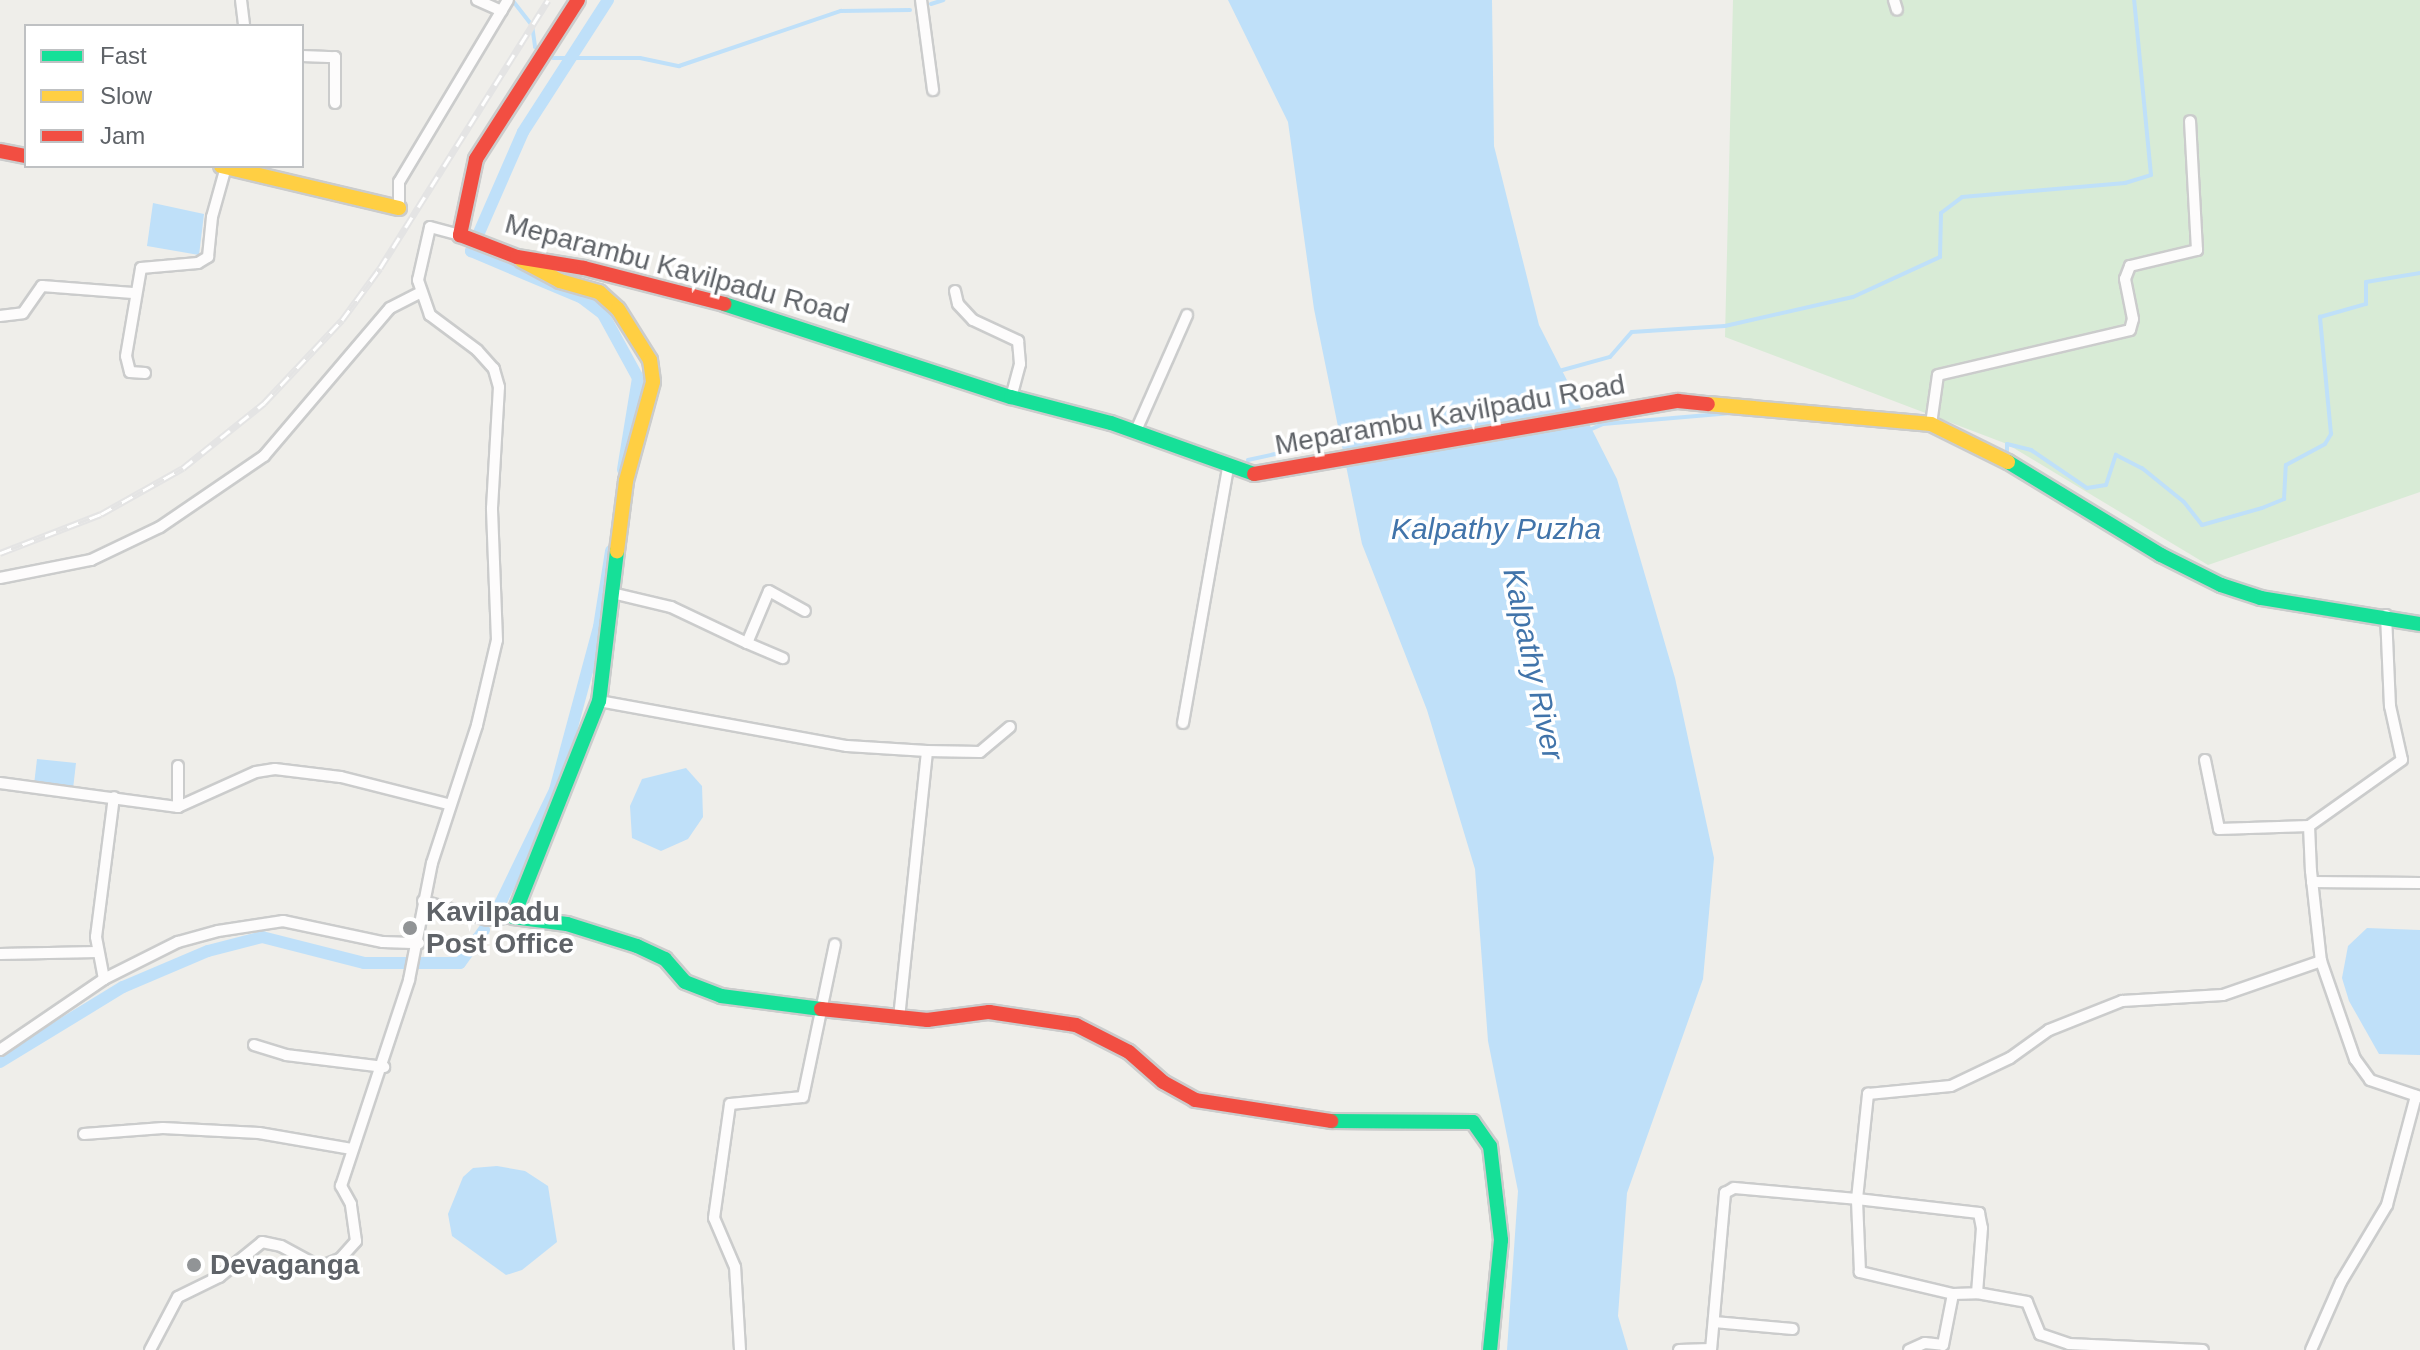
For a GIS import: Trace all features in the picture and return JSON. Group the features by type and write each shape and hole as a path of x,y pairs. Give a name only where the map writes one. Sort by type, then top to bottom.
{"main road":[{"path":"460,235 476,159 578,0"},
{"path":"0,151 24,156"},
{"path":"263,170 399,208"},
{"name":"Meparambu Kavilpadu Road","path":"460,235 517,257 584,268 778,318 1011,397 1135,433 1228,469 1276,474 1432,442 1678,401 1931,424 1977,443 2148,548 2221,585 2261,598 2386,615 2420,624"},
{"path":"517,257 560,281 599,292 618,309 650,360 653,382 626,481 599,701 545,847 513,917 567,924 637,946 665,959 685,982 721,996 899,1018 989,1012 1076,1025 1129,1052 1163,1082 1195,1100 1346,1123 1473,1122 1490,1146 1499,1198 1501,1240 1490,1350"}],"street":[{"path":"241,0 244,24"},
{"path":"477,0 502,11"},
{"path":"399,208 399,182 508,0"},
{"path":"921,0 933,90"},
{"path":"304,56 335,57 335,103"},
{"path":"1931,424 1938,375 2130,330 2133,319 2125,279 2130,266 2197,250 2190,121"},
{"path":"145,373 130,372 126,366 133,293 141,268 198,263 208,257 212,217 224,168"},
{"name":"Meparambu Kavilpadu Road","path":"419,293 423,242 430,227 460,235"},
{"path":"0,316 23,313 42,286 133,293"},
{"path":"955,291 958,304 973,320 1018,341 1020,364 1011,397"},
{"path":"0,578 91,560 186,509 264,456 390,308 419,293 430,315 487,360 499,387 492,508 497,640 477,725 448,804 423,901 419,943 384,1067 341,1186 351,1204 356,1241 340,1259 320,1267 281,1246 262,1242 219,1277 178,1297 150,1350"},
{"path":"1135,433 1187,315"},
{"path":"1183,723 1228,469"},
{"path":"747,643 769,591 805,611"},
{"path":"612,593 671,607 783,658"},
{"path":"2205,760 2219,829 2309,826 2402,760 2390,706 2386,615"},
{"path":"599,701 847,746 980,752 1010,727"},
{"path":"899,1018 927,751"},
{"path":"178,766 178,807"},
{"path":"0,783 178,807 256,772 275,769 341,777 448,804"},
{"path":"104,979 97,952 114,797"},
{"path":"2309,826 2321,961 2355,1059 2370,1080 2418,1097 2387,1205 2341,1282 2311,1350"},
{"path":"2312,882 2420,883"},
{"path":"423,901 488,920 513,917"},
{"path":"0,1050 104,979 178,942 255,923 283,921 383,942 419,943"},
{"path":"740,1350 735,1267 714,1218 730,1104 803,1097 824,1011 835,944"},
{"path":"0,954 97,952"},
{"path":"2203,1350 2069,1344 2040,1334 2027,1302 1977,1293 1953,1294 1860,1272 1857,1199 1868,1094 1951,1086 2010,1058 2049,1030 2122,1001 2223,995 2321,961"},
{"path":"254,1045 286,1055 384,1067"},
{"path":"84,1134 179,1128 259,1133 352,1149"},
{"path":"1679,1350 1711,1349 1725,1193 1734,1188 1979,1213 1982,1228 1977,1293"},
{"path":"1909,1350 1925,1343 1943,1345 1953,1294"},
{"path":"1714,1322 1793,1329"}],"green space":[{"path":"1733,0 2420,0 2420,492 2208,565 2007,444 1725,337"}],"water":[{"name":"Kalpathy Puzha","path":"1228,0 1492,0 1494,146 1539,325 1617,479 1675,678 1714,858 1703,979 1627,1193 1618,1316 1628,1350 1507,1350 1518,1191 1488,1041 1475,869 1427,710 1362,544 1314,309 1288,122"},
{"path":"153,203 204,214 199,255 147,246"},
{"path":"37,759 76,763 73,789 34,785"},
{"path":"686,768 702,786 703,817 688,839 661,851 632,838 630,806 642,779"},
{"path":"2367,928 2420,930 2420,1055 2379,1054 2349,1001 2342,978 2348,946"},
{"path":"497,1166 525,1171 548,1186 557,1242 522,1270 506,1275 452,1236 448,1214 463,1177 473,1168"}],"waterway":[{"path":"608,0 523,132 471,251 582,298 603,314 638,378 623,470"},
{"path":"931,4 943,0"},
{"path":"1559,371 1610,357 1632,332 1725,326 1853,297 1940,257 1941,213 1962,197 2125,183 2151,175 2134,0"},
{"path":"513,1 532,25 535,47 553,58 640,58 679,66 841,11 910,10"},
{"path":"2007,454 2007,444 2031,450 2087,488 2106,485 2116,455 2142,468 2184,502 2202,525 2284,499 2286,465 2325,444 2331,434 2320,317 2366,304 2366,282 2420,273"},
{"path":"1587,431 1603,424 1732,413"},
{"path":"1248,460 1343,439"},
{"path":"498,908 555,790 599,627 611,551"},
{"path":"0,1062 123,987 208,951 262,937 364,963 460,963 484,930"}],"railway":[{"path":"0,553 101,514 183,468 264,403 342,320 380,268 548,0"}],"traffic: fast":[{"path":"724,304 1011,397 1111,423 1254,474"},
{"path":"2008,462 2161,555 2221,585 2261,598 2420,624"},
{"path":"617,551 599,701 513,917 567,924 637,946 665,959 685,982 721,996 821,1009"},
{"path":"1331,1121 1473,1122 1490,1146 1501,1240 1490,1350"}],"traffic: slow":[{"path":"229,168 399,208"},
{"path":"521,260 560,281 599,292 618,309 650,360 653,382 626,481 617,551"},
{"path":"1708,404 1931,424 2008,462"}],"traffic: jam":[{"path":"578,0 476,159 460,235 517,257 584,268 724,304"},
{"path":"0,151 24,156"},
{"path":"1254,474 1678,401 1708,404"},
{"path":"821,1009 927,1020 989,1012 1076,1025 1129,1052 1163,1082 1195,1100 1331,1121"}],"place":[{"name":"Kavilpadu Post Office","path":"410,928"},
{"name":"Devaganga","path":"194,1265"}],"water label":[{"name":"Kalpathy River","path":"1533,664"}]}
